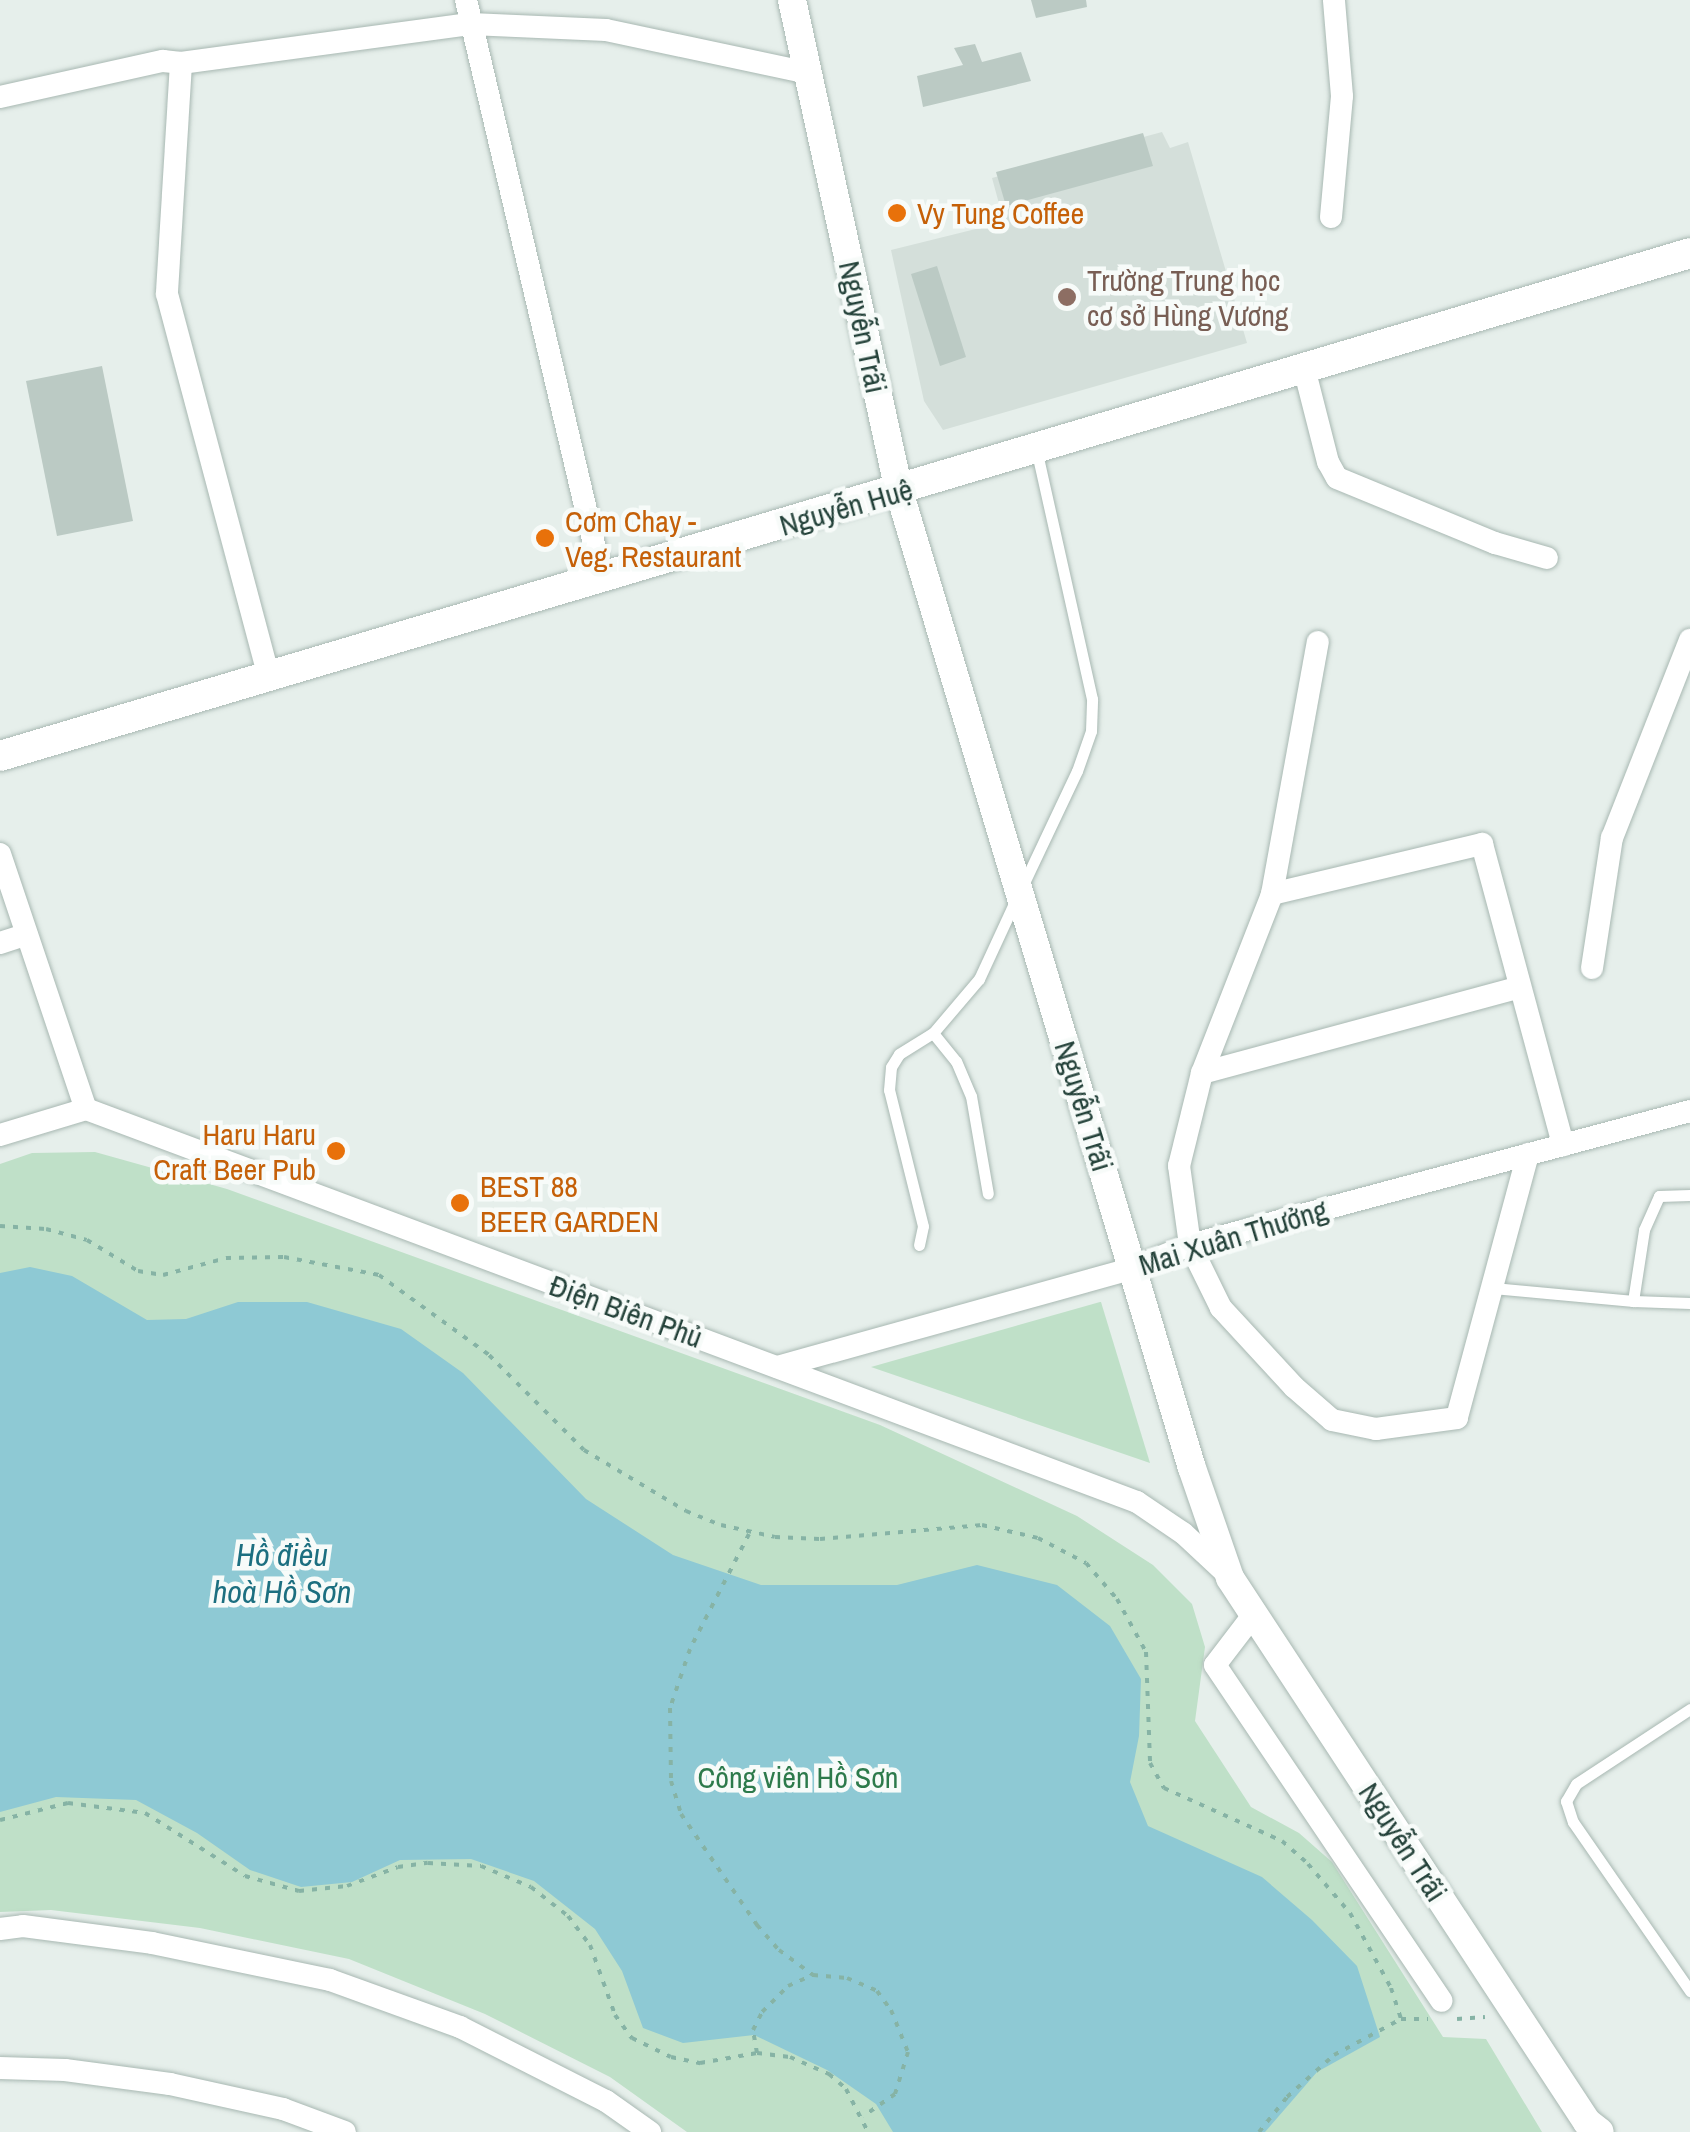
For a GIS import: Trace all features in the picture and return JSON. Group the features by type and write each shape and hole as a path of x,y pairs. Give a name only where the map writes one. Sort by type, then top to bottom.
{"main road":[{"name":"Nguyễn Huệ","path":"0,756 1690,253"}],"street":[{"path":"466,0 602,578"},
{"name":"Nguyễn Trãi","path":"792,0 899,491 1192,1468 1230,1578 1592,2129"},
{"path":"1331,217 1342,96 1334,0"},
{"path":"0,97 163,61 181,63 471,24 606,30 808,73"},
{"path":"181,63 167,294 270,677"},
{"path":"1304,368 1328,462 1337,478 1495,543 1548,558"},
{"path":"1592,968 1612,838 1690,640"},
{"path":"1318,642 1272,894 1202,1073 1179,1166 1190,1245 1221,1308 1294,1387 1332,1420 1376,1429 1458,1418 1528,1154"},
{"path":"1272,894 1482,844 1562,1145"},
{"path":"0,854 86,1110 0,1136"},
{"path":"0,943 27,934"},
{"path":"1202,1073 1520,987"},
{"name":"Điện Biên Phủ","path":"86,1110 1136,1502 1183,1533 1230,1578"},
{"name":"Mai Xuân Thưởng","path":"777,1367 1133,1268 1190,1245 1690,1111"},
{"path":"1254,1614 1215,1665 1442,2000"},
{"path":"0,1929 23,1926 152,1943 330,1980 460,2027 606,2101 650,2132"},
{"path":"0,2068 65,2070 170,2084 283,2109 344,2132"}],"lane":[{"path":"919,1245 923,1226 889,1090 891,1067 899,1054 932,1034 979,979 1077,771 1091,731 1092,699 1036,450"},
{"path":"932,1034 956,1061 971,1096 988,1194"},
{"path":"1633,1301 1644,1230 1658,1196 1690,1195"},
{"path":"1492,1288 1690,1303"},
{"path":"1690,1709 1576,1784 1566,1802 1573,1822 1690,1991"}],"path":[{"path":"0,1226 46,1229 87,1240 138,1272 163,1275 226,1258 284,1257 379,1275 489,1355 584,1450 686,1511 749,1534 820,1539 982,1525 1038,1538 1086,1563 1117,1599 1146,1652 1150,1763 1164,1788 1282,1841 1308,1864 1350,1914 1392,1988 1401,2019 1334,2054 1287,2096 1260,2132"},
{"path":"749,1534 698,1632 670,1708 671,1781 681,1814 757,1925 779,1950 813,1975"},
{"path":"0,1820 68,1803 144,1813 245,1876 299,1891 347,1886 398,1867 428,1863 481,1866 531,1887 568,1916 590,1946 615,2015 632,2038 671,2057 700,2063 757,2053 790,2057 829,2074 846,2089 868,2132"},
{"path":"757,2053 753,2030 762,2012 788,1986 813,1975 848,1978 877,1991 904,2037 908,2052 904,2078 895,2094 862,2116"}],"shaded area":[{"name":"Trường Trung học cơ sở Hùng Vương","path":"1162,132 1170,148 1188,142 1247,343 943,430 924,401 891,250 1004,222 992,178"}],"green space":[{"name":"Hồ điều hoà Hồ Sơn","path":"95,1152 227,1189 880,1425 1077,1516 1153,1565 1192,1604 1205,1647 1195,1721 1251,1807 1299,1833 1332,1862 1443,2037 1486,2039 1542,2132 687,2132 610,2077 485,2014 349,1959 200,1928 51,1910 0,1912 0,1164 32,1153"},
{"path":"1100,1302 1150,1463 871,1367"}],"water":[{"name":"Hồ điều hoà Hồ Sơn","path":"30,1267 72,1276 147,1320 186,1319 238,1302 307,1302 401,1329 463,1373 586,1499 673,1555 761,1585 897,1585 977,1565 1057,1585 1110,1626 1141,1679 1139,1736 1130,1782 1148,1826 1262,1877 1312,1920 1357,1966 1380,2037 1317,2072 1265,2132 893,2132 876,2104 827,2070 754,2035 683,2043 643,2028 622,1971 595,1929 534,1881 471,1859 400,1860 352,1882 301,1887 250,1870 197,1833 136,1800 56,1797 0,1812 0,1273"}],"building":[{"path":"1031,0 1086,0 1087,7 1036,18"},
{"path":"975,44 982,62 1021,52 1031,81 923,107 917,76 963,65 954,48"},
{"path":"1143,133 1153,166 1006,206 996,172"},
{"path":"937,266 966,357 940,366 911,274"},
{"path":"102,366 133,521 57,536 26,381"}],"place":[{"name":"Vy Tung Coffee","path":"897,213"},
{"name":"Trường Trung học cơ sở Hùng Vương","path":"1067,297"},
{"name":"Cơm Chay - Veg. Restaurant","path":"545,538"},
{"name":"Haru Haru Craft Beer Pub","path":"336,1151"},
{"name":"BEST 88 BEER GARDEN","path":"460,1203"}],"park label":[{"name":"Công viên Hồ Sơn","path":"798,1777"}]}
